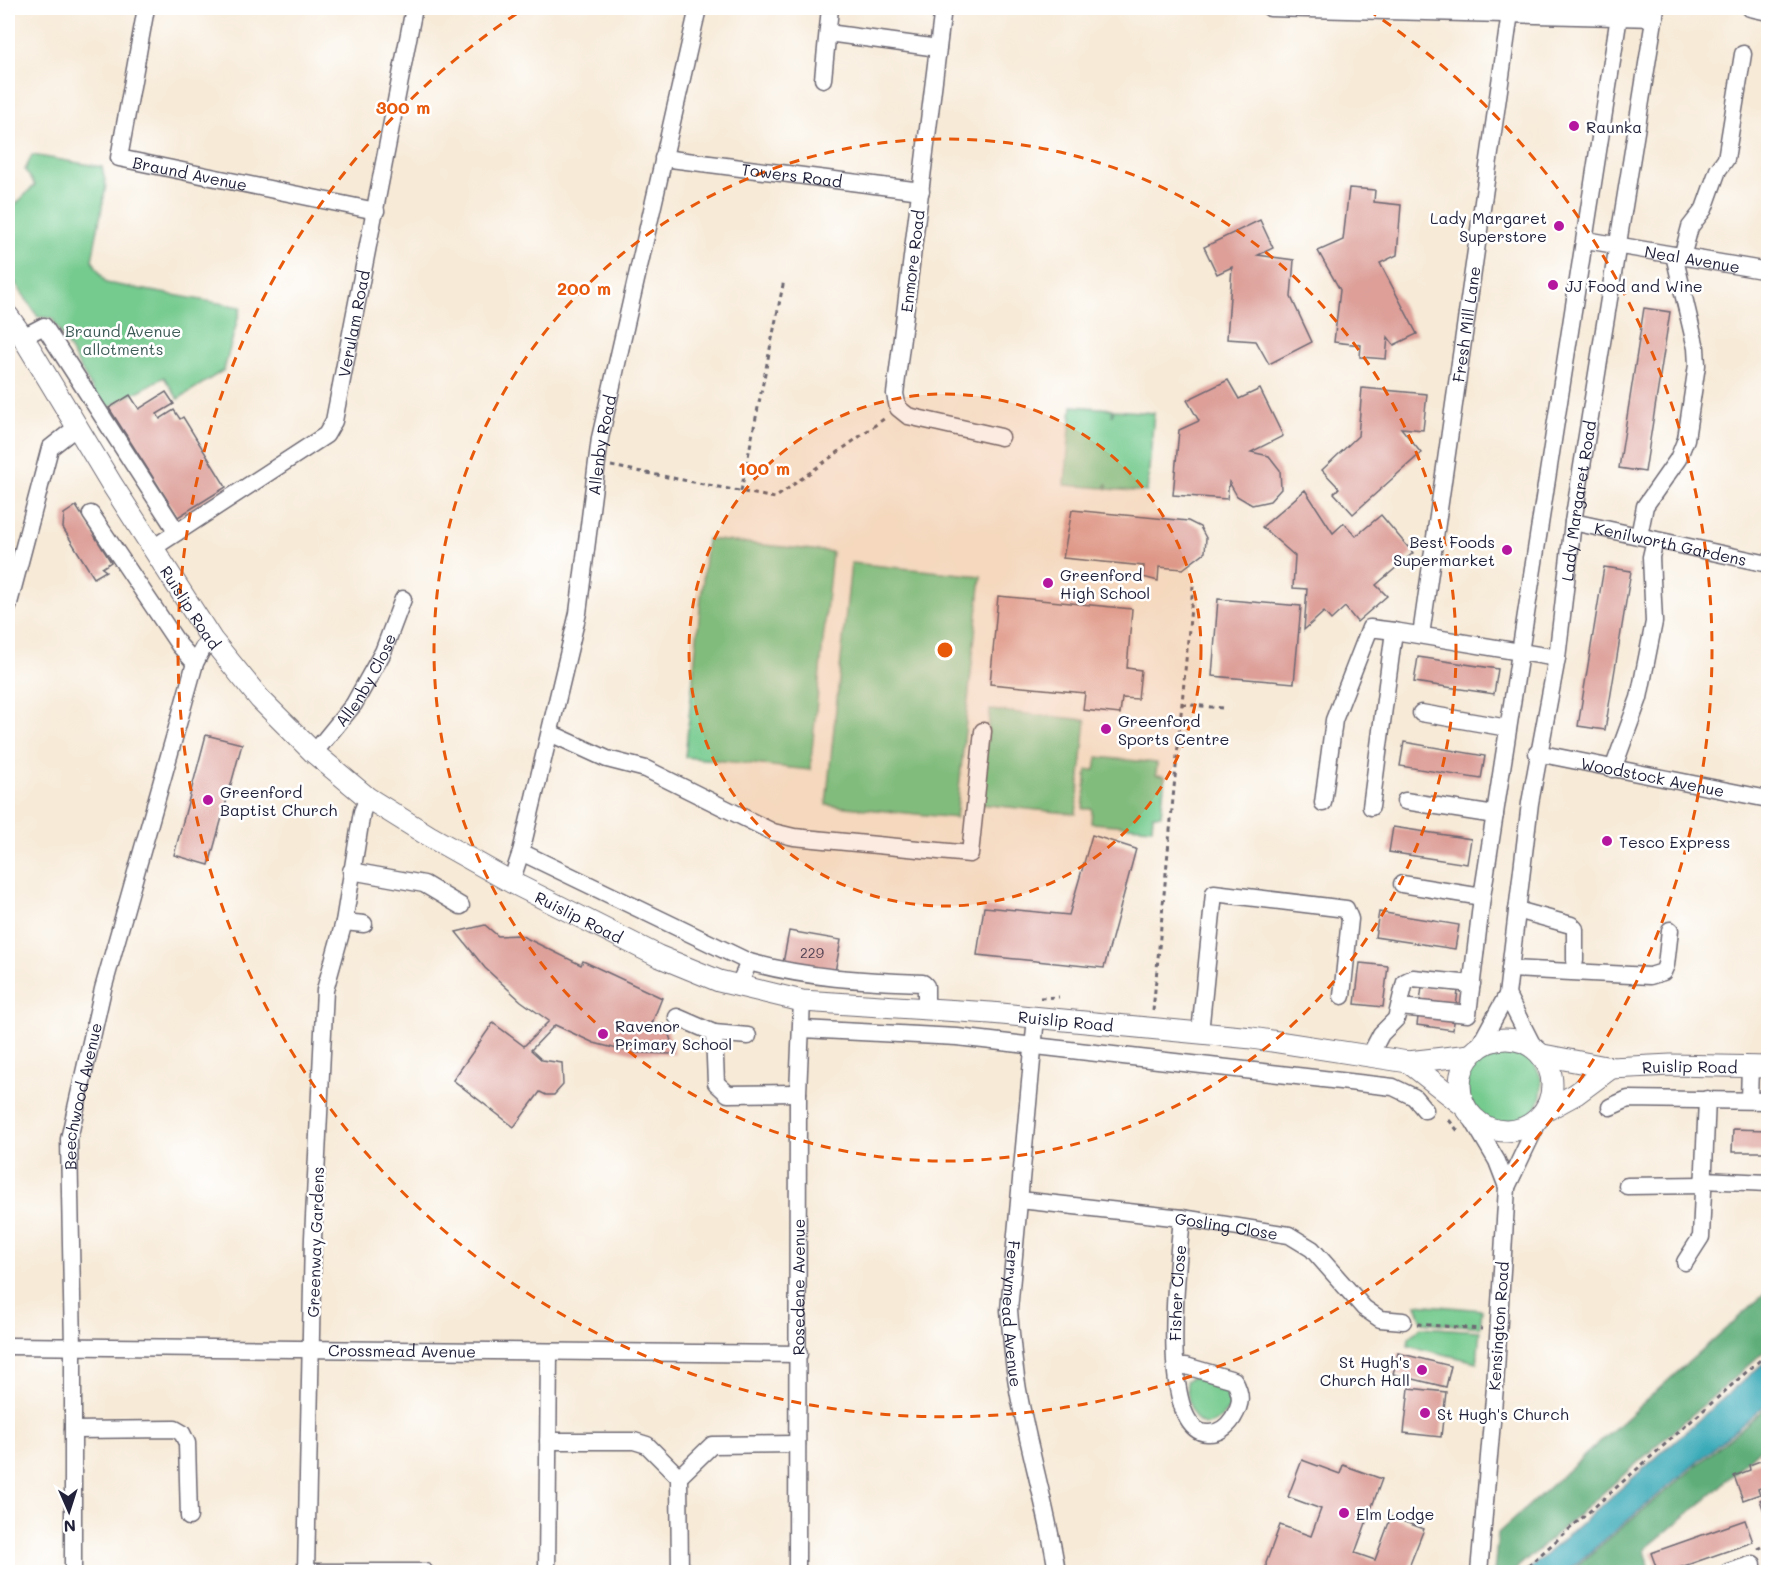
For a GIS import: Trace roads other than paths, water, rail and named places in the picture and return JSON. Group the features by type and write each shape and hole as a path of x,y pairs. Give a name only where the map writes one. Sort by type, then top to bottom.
{"main road":[{"name":"Ruislip Road","path":"8,316 212,640 260,699 314,753 368,798 429,836 511,882 658,956 738,987 802,1001 926,1008 1200,1033 1252,1031 1408,1062 1474,1051"},
{"path":"1542,1115 1552,1087 1551,1073 1538,1052 1520,1041 1504,1039 1490,1041 1474,1051 1459,1081 1468,1113 1489,1129 1506,1132 1520,1130 1611,1068"},
{"name":"Ruislip Road","path":"1538,1052 1611,1068 1759,1067"},
{"name":"Ruislip Road","path":"1408,1062 1468,1113"}],"street":[{"name":"Braund Avenue","path":"146,8 119,158 376,211"},
{"name":"Verulam Road","path":"153,548 326,435 334,421 414,8"},
{"name":"Allenby Road","path":"511,882 521,852 578,614 596,463 698,8"},
{"path":"823,79 830,8"},
{"name":"Enmore Road","path":"943,8 895,394 898,408 908,416 1001,437"},
{"path":"1270,8 1510,13 1557,11 1619,16 1655,13"},
{"path":"1750,8 1768,12"},
{"name":"Fresh Mill Lane","path":"1421,635 1510,13"},
{"name":"Lady Margaret Road","path":"1474,1051 1507,994 1537,753 1557,658 1573,522 1655,13"},
{"path":"1400,1007 1468,1014 1482,897 1586,240 1619,16"},
{"path":"828,33 938,48"},
{"path":"1613,769 1639,698 1654,622 1646,506 1659,482 1678,459 1686,439 1697,364 1678,256 1690,227 1704,209 1718,170 1726,159 1743,54"},
{"name":"Towers Road","path":"663,158 921,191"},
{"name":"Neal Avenue","path":"1586,240 1768,271"},
{"path":"23,337 44,326 177,532"},
{"path":"8,608 50,448 106,422"},
{"path":"91,514 179,645 195,663"},
{"name":"Kenilworth Gardens","path":"1573,522 1768,564"},
{"name":"Allenby Close","path":"314,753 354,704 382,652 403,599"},
{"path":"1323,803 1334,720 1370,628 1557,658"},
{"path":"1371,807 1394,631"},
{"name":"Beechwood Avenue","path":"73,1572 74,1348 69,1139 103,989 195,663 203,648 212,640"},
{"path":"1421,712 1508,728"},
{"path":"549,733 607,759 646,769 773,832 794,837 970,854 983,731"},
{"name":"Woodstock Avenue","path":"1537,753 1768,799"},
{"name":"Greenway Gardens","path":"368,798 362,812 344,922 325,990 313,1238 306,1572 425,1572"},
{"path":"1405,801 1495,815"},
{"path":"521,852 750,962 791,974 834,980 923,983 926,986 926,1008"},
{"path":"351,871 424,884 461,906"},
{"path":"1402,884 1482,897"},
{"path":"1200,1033 1214,893 1346,909 1350,919 1342,996"},
{"path":"1517,910 1571,925 1575,929 1575,961"},
{"path":"344,922 364,924"},
{"path":"1510,969 1650,976 1663,972 1666,965 1670,930"},
{"path":"738,987 750,962"},
{"path":"1370,1055 1381,1035 1396,1019 1405,982 1413,978 1472,984"},
{"path":"832,1004 834,980"},
{"path":"1507,994 1538,1052"},
{"name":"Rosedene Avenue","path":"797,1572 798,1093 802,1001"},
{"path":"677,1017 714,1033 748,1036"},
{"name":"Ferrymead Avenue","path":"1036,1017 1009,1310 1013,1358 1023,1414 1054,1548 1057,1572"},
{"path":"802,1029 957,1037 1393,1087 1414,1097 1425,1110"},
{"path":"714,1033 716,1083 728,1094 798,1093"},
{"path":"1749,1100 1759,1067"},
{"path":"1610,1107 1628,1099 1768,1101"},
{"path":"1685,1262 1701,1237 1707,1099"},
{"name":"Kensington Road","path":"1468,1113 1497,1161 1507,1187"},
{"name":"Kensington Road","path":"1479,1572 1497,1360 1507,1187 1542,1115"},
{"path":"1627,1186 1768,1183"},
{"name":"Gosling Close","path":"1020,1200 1182,1218 1289,1235 1312,1249 1364,1308 1380,1318 1410,1323"},
{"name":"Fisher Close","path":"1175,1366 1186,1366 1234,1380 1241,1392 1241,1403 1232,1419 1220,1431 1205,1433 1193,1427 1183,1412 1176,1391 1175,1366 1182,1218"},
{"name":"Crossmead Avenue","path":"8,1346 312,1351 799,1354"},
{"path":"547,1572 549,1352"},
{"path":"73,1430 175,1429 182,1432 187,1443 189,1517"},
{"path":"548,1441 634,1441 647,1445 679,1477 680,1572"},
{"path":"679,1477 712,1445 797,1444"},
{"path":"1728,1572 1753,1564"}],"water":[{"path":"1768,1359 1768,1403 1566,1572 1526,1572"}],"place":[{"name":"Raunka","path":"1574,126"},
{"name":"Lady Margaret Superstore","path":"1559,226"},
{"name":"JJ Food and Wine","path":"1553,285"},
{"name":"Best Foods Supermarket","path":"1507,550"},
{"name":"Greenford High School","path":"1048,583"},
{"name":"Greenford Sports Centre","path":"1106,729"},
{"name":"Greenford Baptist Church","path":"208,800"},
{"name":"Tesco Express","path":"1607,841"},
{"name":"Ravenor Primary School","path":"603,1034"},
{"name":"St Hugh's Church Hall","path":"1422,1370"},
{"name":"St Hugh's Church","path":"1425,1413"},
{"name":"Elm Lodge","path":"1344,1513"}],"park label":[{"name":"Braund Avenue allotments","path":"123,339"}]}
